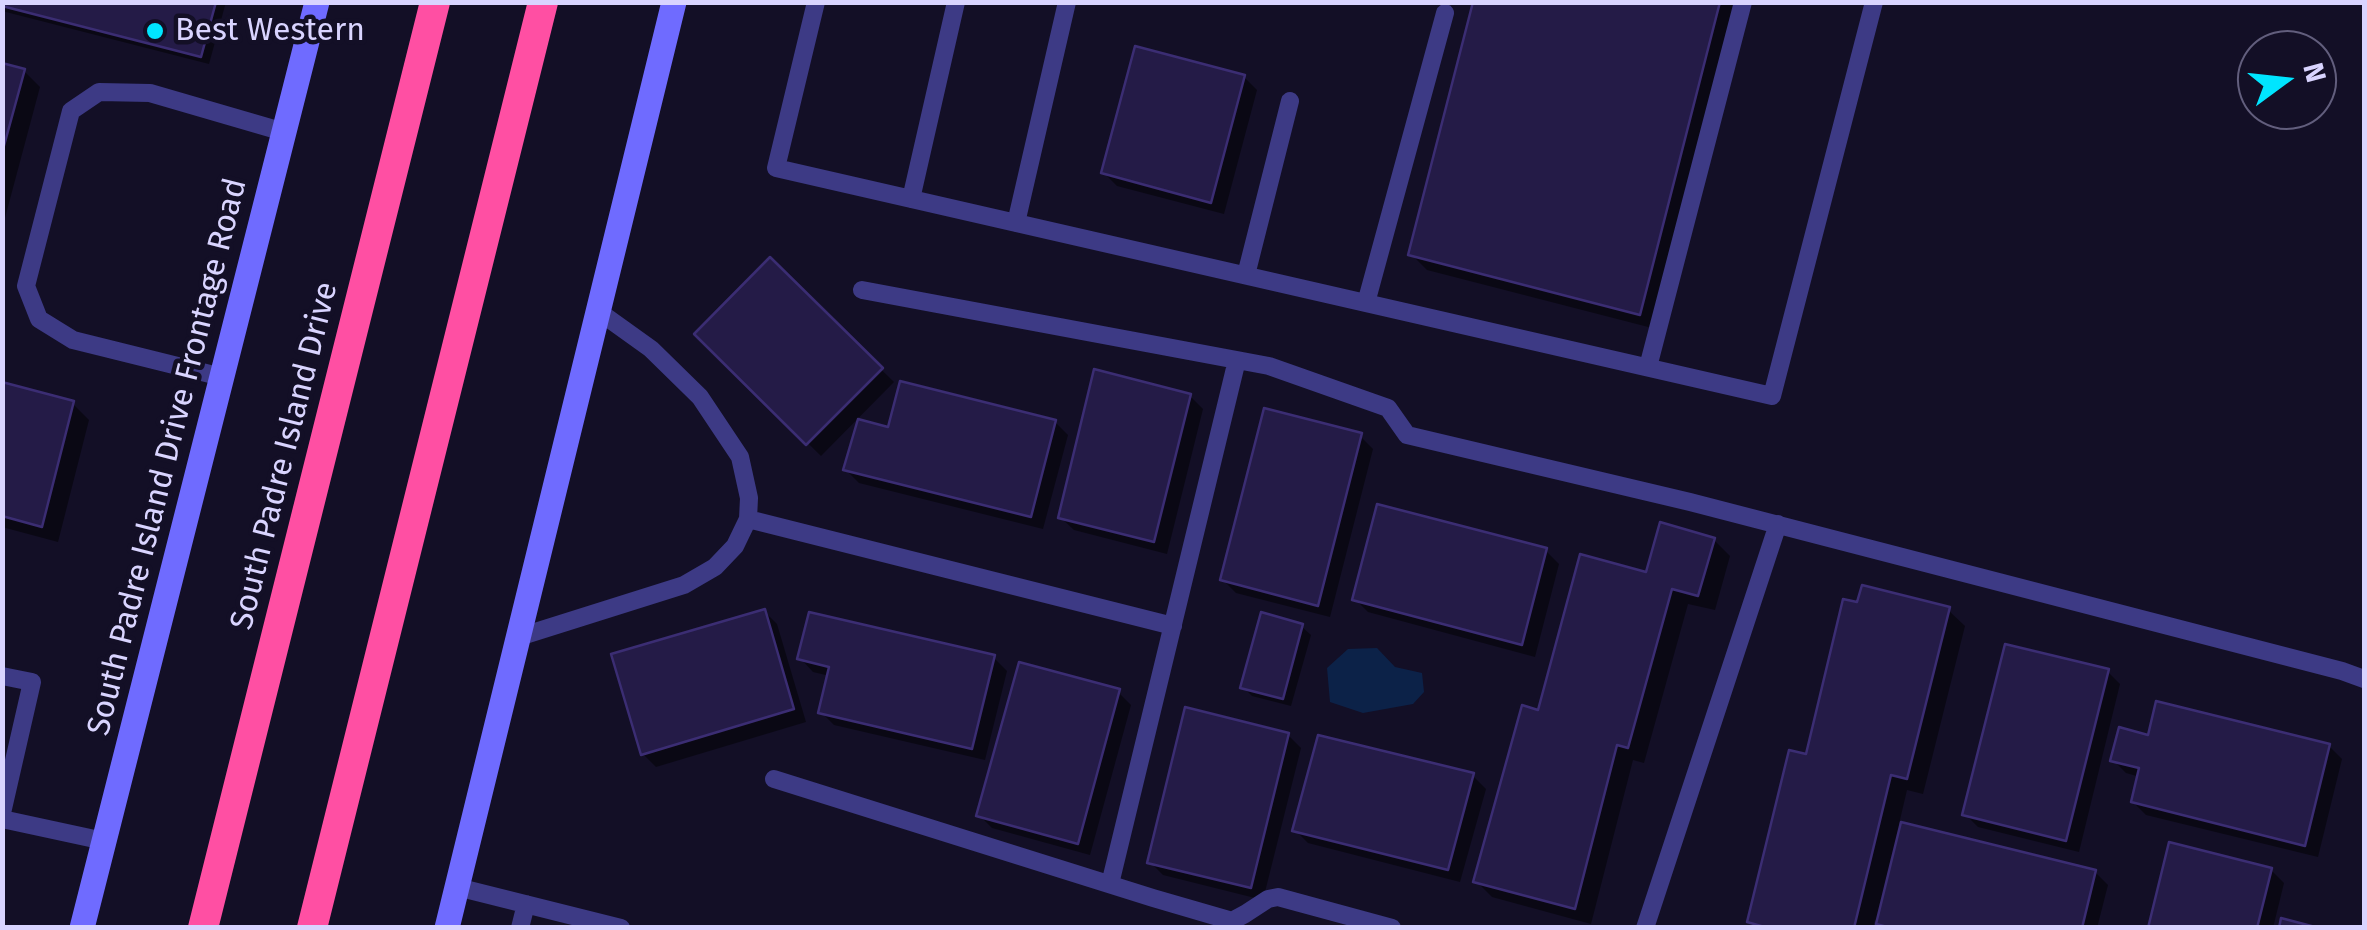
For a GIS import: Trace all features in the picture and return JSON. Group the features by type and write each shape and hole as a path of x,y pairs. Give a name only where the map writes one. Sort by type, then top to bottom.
{"highway":[{"name":"South Padre Island Drive","path":"202,928 435,2"},
{"path":"312,928 543,2"}],"main road":[{"name":"South Padre Island Drive Frontage Road","path":"82,928 317,2"},
{"path":"447,928 674,2"}],"lane":[{"path":"816,2 776,168 1772,396 1874,2"},
{"path":"911,198 956,2"},
{"path":"1016,222 1067,2"},
{"path":"1648,367 1743,2"},
{"path":"1366,303 1444,13"},
{"path":"222,376 73,340 40,319 26,286 72,112 98,92 150,93 284,132"},
{"path":"1246,276 1290,101"},
{"path":"862,290 1269,366 1388,408 1407,435 1778,524 2342,671 2364,680"},
{"path":"518,636 684,586 715,567 736,546 748,520 750,498 740,457 700,397 651,349 598,310"},
{"path":"1110,884 1237,360"},
{"path":"748,520 1173,626"},
{"path":"1645,928 1778,524"},
{"path":"2,676 32,682 2,816 104,842"},
{"path":"774,779 1232,920 1268,898 1278,897 1392,928"},
{"path":"457,887 620,928"},
{"path":"520,928 526,904"}],"water":[{"path":"1377,648 1395,667 1422,673 1424,692 1413,704 1363,713 1330,702 1327,668 1348,649"}],"building":[{"name":"Best Western","path":"2,2 216,2 201,57 2,6"},
{"path":"1473,2 1720,2 1640,315 1408,255"},
{"path":"1135,46 1245,75 1211,203 1101,173"},
{"path":"2,63 25,69 2,153"},
{"path":"770,257 883,368 806,445 694,334"},
{"path":"1094,369 1191,394 1154,542 1058,518"},
{"path":"900,381 1056,420 1031,517 843,470 858,419 888,427"},
{"path":"2,382 74,401 42,527 2,516"},
{"path":"1264,408 1362,433 1318,606 1220,580"},
{"path":"1377,504 1547,548 1522,645 1352,600"},
{"path":"1660,522 1715,538 1698,596 1672,589 1628,748 1617,745 1575,909 1473,882 1522,705 1538,710 1580,554 1646,572"},
{"path":"1862,585 1950,607 1907,779 1891,775 1854,928 1768,928 1747,922 1789,750 1806,754 1843,599 1857,602"},
{"path":"765,609 794,709 641,755 611,654"},
{"path":"809,612 995,655 972,749 818,713 829,667 797,659"},
{"path":"1261,612 1303,624 1283,699 1240,688"},
{"path":"2005,644 2109,669 2066,841 1962,815"},
{"path":"1019,662 1120,689 1078,844 976,816"},
{"path":"2156,701 2330,744 2305,846 2131,802 2139,768 2110,761 2119,727 2148,735"},
{"path":"1185,707 1289,733 1251,888 1147,863"},
{"path":"1318,735 1474,773 1448,870 1292,831"},
{"path":"1901,822 2096,870 2082,928 1891,928 1876,924"},
{"path":"2169,842 2272,868 2257,928 2148,928"},
{"path":"2281,918 2319,928 2279,928"}],"place":[{"name":"Best Western","path":"155,31"}]}
